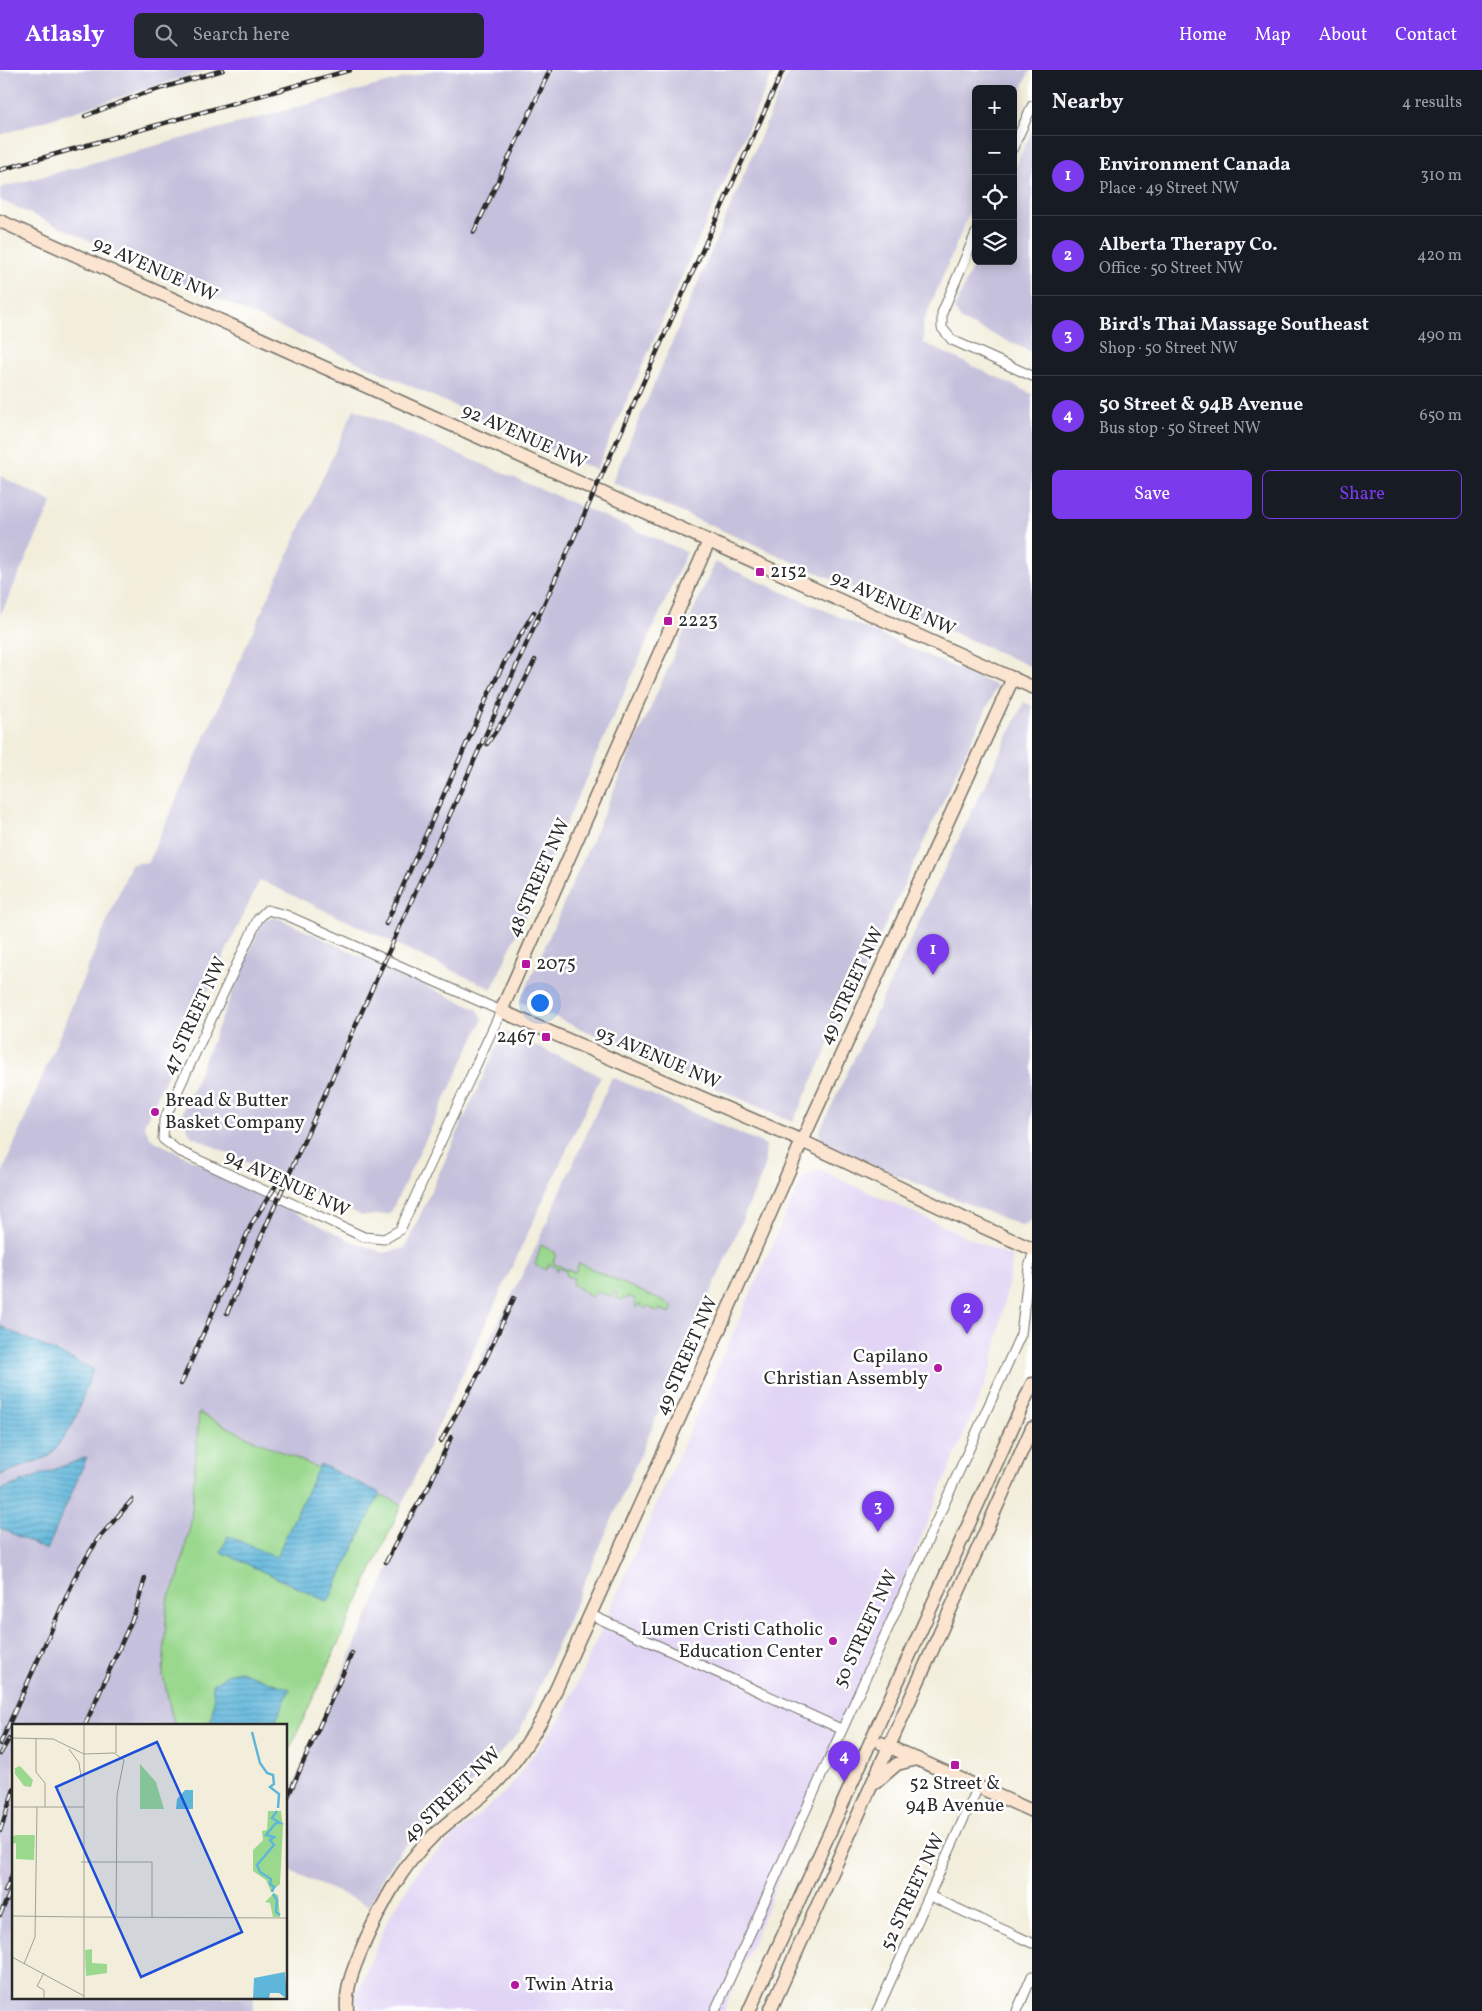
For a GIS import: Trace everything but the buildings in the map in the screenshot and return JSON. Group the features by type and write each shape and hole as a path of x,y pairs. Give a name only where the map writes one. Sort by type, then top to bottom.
{"street":[{"path":"1017,139 1032,106"},
{"name":"92 AVENUE NW","path":"0,220 1032,687"},
{"path":"972,243 942,313 942,328 952,340 1032,376"},
{"name":"48 STREET NW","path":"400,1230 709,541"},
{"name":"49 STREET NW","path":"348,2011 347,1994 351,1974 376,1918 392,1888 428,1840 491,1788 514,1761 544,1716 705,1363 802,1141 1013,678"},
{"name":"93 AVENUE NW","path":"267,910 286,915 802,1141 1032,1249"},
{"name":"47 STREET NW","path":"163,1139 164,1120 258,919 267,910"},
{"name":"94 AVENUE NW","path":"163,1139 177,1150 364,1237 384,1239 400,1230"},
{"name":"50 STREET NW","path":"715,2011 1021,1334 1029,1267 1032,1257"},
{"path":"749,2011 1032,1384"},
{"path":"770,2011 1032,1428"},
{"path":"589,1614 841,1729"},
{"path":"872,1739 1032,1811"},
{"path":"868,1790 896,1764 917,1759"},
{"name":"52 STREET NW","path":"877,2011 978,1787"},
{"path":"930,1896 1032,1943"},
{"path":"775,2011 790,1966"},
{"path":"1017,2011 1032,1976"}],"shaded area":[{"path":"0,70 207,70 0,135"},
{"path":"434,70 774,70 596,470 0,200 0,188"},
{"path":"789,70 1030,70 1017,101 1017,85 972,85 972,207 923,323 924,343 1032,394 1032,667 612,482"},
{"path":"1032,130 1032,352 961,320 954,309 973,265 1017,265 1017,164"},
{"path":"354,409 687,552 492,989 260,880 144,1125 151,1139 349,1240 384,1253 405,1248 504,1031 601,1076 402,1504 256,1441 199,1413 191,1522 179,1575 167,1602 163,1675 174,1724 12,1724 12,1998 254,1998 254,2011 0,2011 0,1178 131,864 148,862"},
{"path":"0,476 52,502 0,616"},
{"path":"715,562 997,686 793,1122 520,1002"},
{"path":"1024,702 1032,706 1032,1219 1023,1226 824,1146 819,1132"},
{"path":"275,917 478,1010 483,1019 390,1214 363,1216 191,1136 181,1116 262,922"},
{"path":"612,1077 766,1145 764,1170 519,1733 468,1787 401,1850 383,1877 369,1906 288,1870 288,1797 486,1347 531,1257"},
{"path":"818,1169 1013,1258 992,1367 724,2011 362,2011 355,2000 387,1921 421,1866 505,1792 562,1717 802,1178"}],"green space":[{"path":"541,1245 556,1253 553,1263 575,1273 579,1263 673,1306 670,1313 660,1309 658,1312 647,1306 645,1309 640,1304 636,1308 635,1299 628,1296 627,1299 623,1298 622,1300 616,1298 617,1293 614,1291 611,1296 597,1292 591,1297 572,1284 574,1278 566,1276 566,1271 559,1268 556,1272 557,1268 549,1264 546,1270 535,1265"},
{"path":"199,1413 256,1441 402,1504 288,1753 288,1724 174,1724 163,1675 167,1602 179,1575 191,1522"}],"water":[{"path":"0,1326 93,1369 73,1424 50,1456 0,1475"},
{"path":"87,1457 47,1550 0,1528 0,1490"},
{"path":"320,1464 380,1493 328,1602 221,1552 228,1536 276,1557"},
{"path":"240,1671 290,1689 274,1724 210,1724 214,1701 212,1684 230,1673"}],"railway":[{"path":"85,116 142,94 223,70"},
{"path":"0,170 350,70"},
{"path":"474,232 550,70"},
{"path":"227,1313 783,70"},
{"path":"386,924 490,691 506,659 534,612"},
{"path":"487,744 509,712 535,660"},
{"path":"181,1384 252,1223 284,1173"},
{"path":"441,1441 480,1371 514,1298"},
{"path":"386,1562 428,1488 451,1437"},
{"path":"0,1744 78,1571 98,1539 132,1500"},
{"path":"85,1724 135,1613 145,1578"},
{"path":"288,1797 352,1653"},
{"path":"0,1754 9,1739"},
{"path":"0,1831 12,1795"},
{"path":"5,1891 12,1875"},
{"path":"0,1915 12,1888"}],"place":[{"name":"2152","path":"760,572"},
{"name":"2223","path":"668,621"},
{"name":"2075","path":"526,964"},
{"name":"Environment Canada","path":"933,975"},
{"name":"2467","path":"546,1037"},
{"name":"Bread & Butter Basket Company","path":"155,1112"},
{"name":"Alberta Therapy Co.","path":"967,1334"},
{"name":"Capilano Christian Assembly","path":"938,1368"},
{"name":"Bird's Thai Massage Southeast","path":"878,1532"},
{"name":"Lumen Cristi Catholic Education Center","path":"833,1641"},
{"name":"52 Street & 94B Avenue","path":"955,1765"},
{"name":"50 Street & 94B Avenue","path":"844,1782"},
{"name":"Twin Atria","path":"515,1985"}]}
